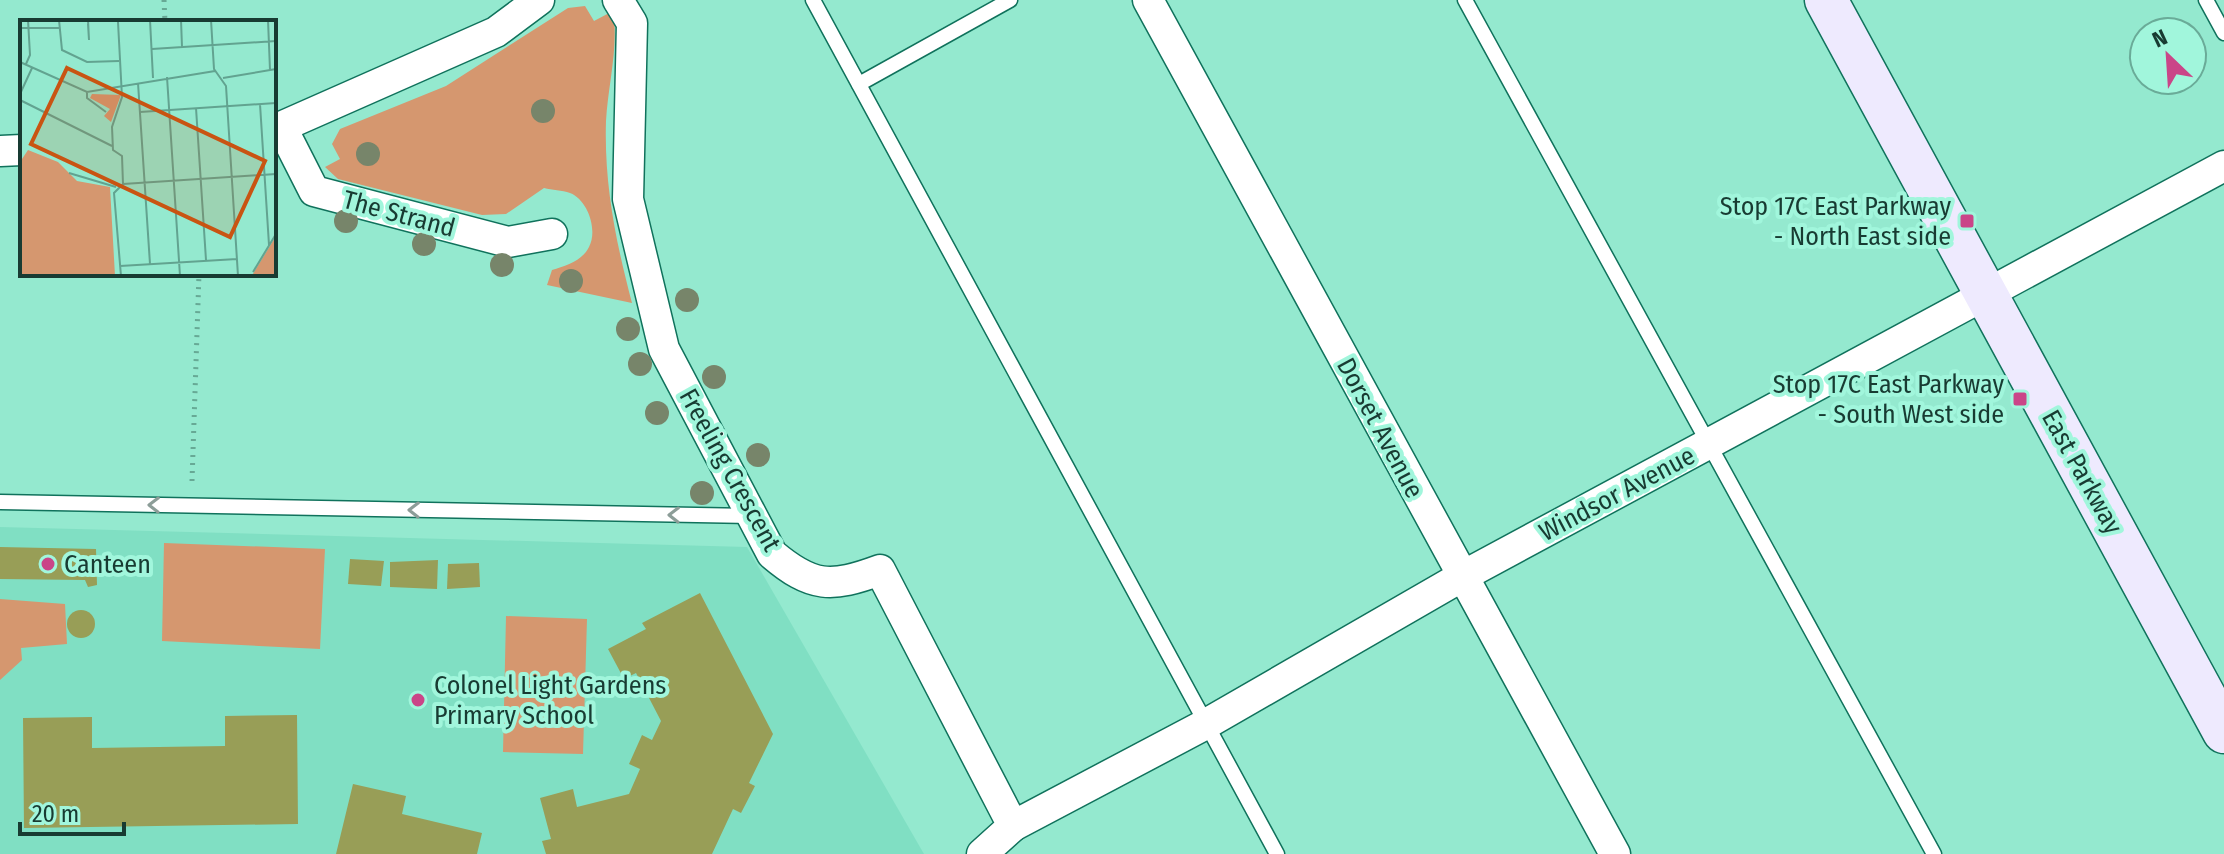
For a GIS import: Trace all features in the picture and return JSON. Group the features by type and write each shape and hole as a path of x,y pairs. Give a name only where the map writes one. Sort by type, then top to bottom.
{"street":[{"name":"The Strand","path":"539,0 496,32 278,129 314,191 508,242 552,234"},
{"name":"Freeling Crescent","path":"618,0 632,23 628,199 664,349 772,554 797,575 826,584 852,580 880,570 1013,826"},
{"name":"Dorset Avenue","path":"1148,0 1615,854"},
{"name":"East Parkway","path":"1826,0 2224,732"},
{"path":"0,151 20,150"},
{"name":"Windsor Avenue","path":"1013,826 1206,724 1461,577 2224,166"},
{"path":"982,854 1013,826"}],"lane":[{"path":"813,0 1277,854"},
{"path":"859,84 1010,0"},
{"path":"1465,0 1934,854"},
{"path":"2206,0 2224,33"},
{"path":"0,502 752,516"}],"path":[{"path":"164,0 165,20"},
{"path":"191,506 199,276"}],"shaded area":[{"path":"585,6 594,21 613,11 614,52 606,121 607,168 616,235 632,303 547,285 552,270 578,259 592,240 590,216 582,202 570,193 544,188 506,214 482,215 338,179 325,167 340,159 332,144 340,129 446,86 568,8"},
{"name":"Colonel Light Gardens Primary School","path":"0,527 747,547 924,854 0,854"},
{"path":"164,543 325,549 320,649 162,641"},
{"path":"0,599 65,604 67,644 21,648 22,660 0,680"},
{"path":"506,616 587,619 583,754 503,752"}],"building":[{"name":"Canteen","path":"0,547 96,549 97,585 88,587 85,580 0,579"},
{"path":"350,559 384,561 381,586 348,584"},
{"path":"438,560 437,589 390,587 390,562"},
{"path":"479,563 480,587 447,589 448,564"},
{"path":"700,593 773,734 749,783 755,786 741,813 733,809 712,854 546,854 542,841 551,839 540,798 573,789 577,807 629,794 640,769 629,764 642,735 652,740 661,721 636,673 624,679 608,649 646,629 642,623"},
{"path":"81,610 91,614 95,624 91,634 81,638 71,634 67,624 71,614"},
{"path":"297,715 298,824 24,828 23,718 92,717 92,748 225,746 225,716"},
{"path":"353,784 406,796 402,814 482,833 477,854 336,854"}],"place":[{"name":"Stop 17C East Parkway - North East side","path":"1967,221"},
{"name":"Stop 17C East Parkway - South West side","path":"2020,399"},
{"name":"Canteen","path":"48,564"},
{"name":"Colonel Light Gardens Primary School","path":"418,700"}]}
